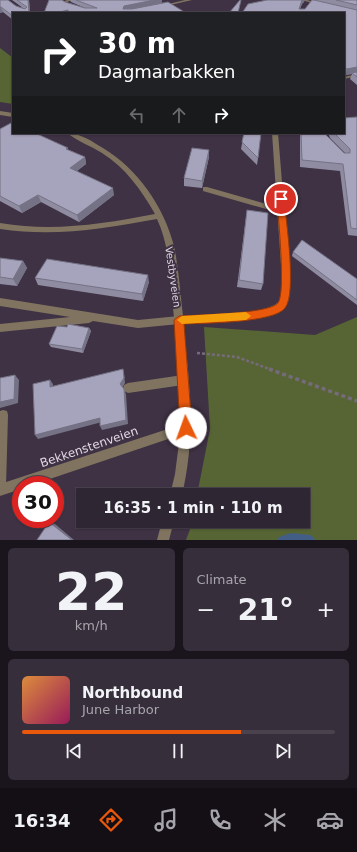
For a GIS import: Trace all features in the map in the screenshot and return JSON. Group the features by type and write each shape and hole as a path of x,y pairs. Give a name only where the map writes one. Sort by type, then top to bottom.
{"street":[{"path":"62,1 71,0"},
{"path":"160,7 190,0"},
{"path":"303,0 325,5"},
{"path":"62,1 70,5"},
{"path":"304,6 310,2"},
{"path":"345,78 357,75"},
{"path":"0,113 12,115"},
{"name":"Vestbyveien","path":"72,134 96,146 119,163 136,179 167,234 172,257 179,320 186,428 181,480 178,488"},
{"path":"179,320 248,316 275,311 282,305 286,295 286,280 275,134"},
{"path":"205,189 282,211"},
{"path":"0,226 63,231 98,228 158,216"},
{"name":"Vestbyveien","path":"0,302 138,324 179,320"},
{"name":"Vestbyveien","path":"0,328 104,318"},
{"path":"128,388 183,380"},
{"path":"0,486 3,415"},
{"name":"Bekkenstenveien","path":"0,490 186,428"},
{"path":"162,540 166,528"}],"path":[{"path":"182,352 237,357 357,401"}],"green space":[{"path":"0,48 12,57 12,104 0,102"},
{"path":"357,317 357,540 186,540 190,528 310,528 310,488 198,488 210,429 204,327 315,335"}],"building":[{"path":"0,0 8,0 16,6 25,9 27,7 17,0 28,0 29,12 12,12 12,15 0,7"},
{"path":"49,0 62,0 85,8 97,8 76,0 154,0 124,6 123,9 132,9 168,2 184,12 68,12 68,10 60,12 44,12"},
{"path":"240,0 241,0 238,12 230,12"},
{"path":"267,0 302,0 299,9 305,9 312,0 314,0 357,10 357,67 347,69 345,68 345,12 243,12 248,4"},
{"path":"336,0 357,0 357,5"},
{"path":"357,72 357,77 352,73"},
{"path":"357,117 357,229 351,228 343,164 302,160 301,134 326,134 344,153 350,153 350,149 335,134 345,134 345,118"},
{"path":"11,123 12,134 37,134 68,148 66,149 85,157 70,168 113,188 77,215 38,195 19,206 0,196 0,129"},
{"path":"244,134 261,134 258,158 242,142"},
{"path":"192,148 209,150 202,181 184,178"},
{"path":"247,210 268,213 263,284 239,280"},
{"path":"302,240 357,279 357,300 293,252"},
{"path":"0,258 23,261 13,279 0,277"},
{"path":"47,259 148,275 142,294 35,278"},
{"path":"68,324 89,328 82,349 49,344 57,326 67,327"},
{"path":"123,369 124,378 120,384 124,389 126,420 100,426 100,418 35,435 33,384 50,380 50,387"},
{"path":"15,375 14,399 0,402 0,378"},
{"path":"45,528 57,528 72,540 37,540"}],"waterway":[{"path":"282,540 291,538 310,540"}],"slow traffic":[{"path":"182,320 246,316"}],"route":[{"path":"186,428 179,320 248,316 275,311 282,305 286,295 286,280 281,199"}]}
